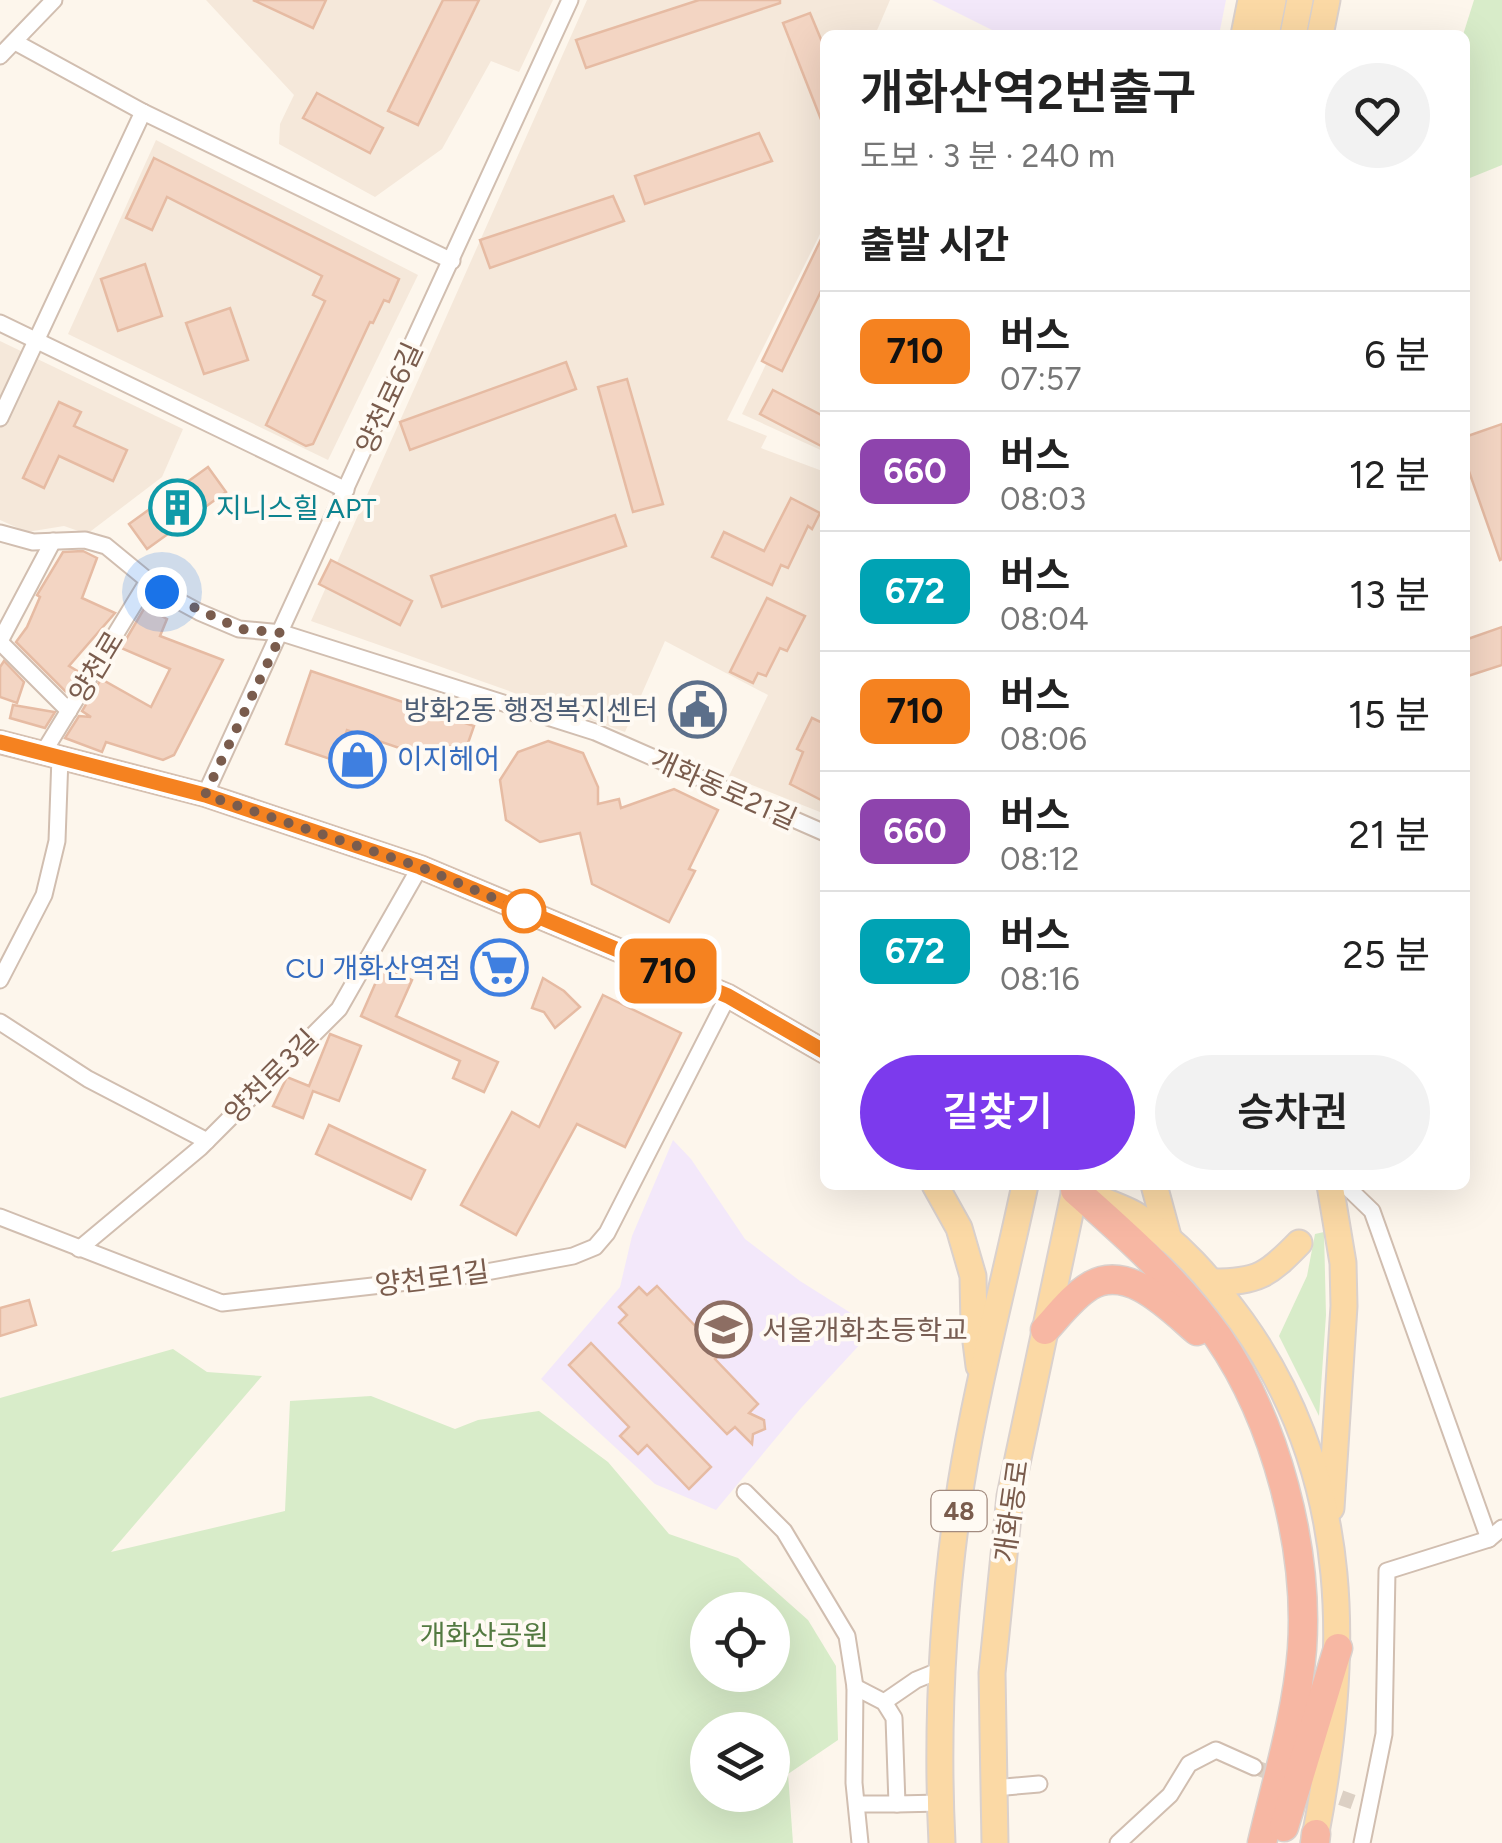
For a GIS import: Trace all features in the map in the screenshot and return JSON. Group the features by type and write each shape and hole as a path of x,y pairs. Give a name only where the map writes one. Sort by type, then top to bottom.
{"highway":[{"path":"1076,1190 1182,1292 1234,1365 1272,1446 1286,1496 1304,1608 1302,1652 1289,1730 1262,1843"},
{"path":"1044,1330 1088,1286 1108,1278 1127,1280 1175,1312 1234,1365"},
{"path":"1280,1843 1338,1648"}],"main road":[{"path":"1245,30 1251,0"},
{"path":"1267,30 1273,0"},
{"path":"1294,30 1300,0"},
{"path":"1321,30 1327,0"},
{"path":"0,742 205,795 420,867 728,996 820,1049"},
{"path":"938,1190 959,1228 973,1276 974,1326 982,1386"},
{"name":"개화동로","path":"942,1843 942,1669 962,1484 1024,1190"},
{"name":"개화동로","path":"995,1843 992,1673 1008,1516 1071,1190"},
{"path":"1081,1190 1134,1214 1169,1240 1213,1282 1256,1342 1292,1406 1330,1528 1337,1585 1338,1648 1329,1764 1315,1840"},
{"path":"1155,1190 1169,1240"},
{"path":"1330,1528 1344,1306 1343,1263 1331,1190"},
{"path":"1213,1282 1244,1282 1264,1275 1298,1243"}],"street":[{"path":"0,56 54,0"},
{"name":"양천로6길","path":"205,795 570,0"},
{"path":"15,42 143,112 452,261"},
{"path":"0,418 143,112"},
{"path":"0,322 346,490"},
{"name":"개화동로21길","path":"0,532 34,542 85,540 106,546 148,581 199,612 240,629 282,633 595,732 820,832"},
{"path":"54,541 0,642 69,711"},
{"name":"양천로","path":"52,755 69,711 148,581"},
{"path":"0,980 44,895 57,842 52,755"},
{"name":"양천로3길","path":"79,1249 207,1141 339,1009 420,867"},
{"name":"양천로1길","path":"0,1216 222,1303 470,1274 573,1256 595,1247 606,1233 728,996"},
{"path":"0,1022 88,1078 207,1141"},
{"path":"1350,1190 1372,1211 1488,1539"},
{"path":"745,1492 784,1531 847,1636 855,1686 854,1783 860,1843"},
{"path":"1362,1843 1384,1734 1386,1571 1488,1539 1502,1528"},
{"path":"884,1702 916,1680 942,1669"},
{"path":"855,1686 884,1702 894,1718 897,1804"},
{"path":"1118,1843 1170,1795 1189,1764 1216,1750 1254,1766"},
{"path":"994,1788 1039,1784"},
{"path":"1353,1802 1370,1806"},
{"path":"856,1804 940,1803"}],"shaded area":[{"path":"206,0 553,0 519,72 491,61 442,149 375,197 279,144 280,124 294,95"},
{"path":"587,0 890,0 877,30 820,30 820,234 727,420 767,436 761,448 820,470 820,812 729,776 768,695 665,641 625,732 311,621"},
{"path":"932,0 1226,0 1220,30 992,30"},
{"path":"156,140 418,275 328,460 68,334"},
{"path":"820,252 820,450 742,414"},
{"path":"0,341 183,429 162,477 87,534 64,526 27,532 0,520"},
{"name":"서울개화초등학교","path":"673,1140 691,1159 745,1239 800,1281 862,1320 864,1340 716,1510 655,1484 541,1379 620,1287 632,1236"}],"green space":[{"path":"1474,0 1502,0 1502,165 1470,178 1470,30 1465,30"},
{"path":"1324,1232 1326,1315 1319,1416 1279,1336 1307,1276 1315,1234"},
{"name":"개화산공원","path":"173,1349 207,1372 262,1376 111,1552 285,1511 290,1401 371,1396 455,1429 478,1420 539,1411 608,1462 669,1534 738,1558 776,1592 690,1592 690,1692 790,1692 790,1604 808,1620 836,1666 838,1740 790,1773 790,1712 690,1712 690,1812 790,1812 790,1802 793,1843 0,1843 0,1398"}],"building":[{"path":"253,0 326,0 313,28"},
{"path":"443,0 479,0 418,125 388,111"},
{"path":"699,0 780,3 586,68 576,40"},
{"path":"810,13 820,37 820,117 783,23"},
{"path":"317,93 383,128 370,153 303,118"},
{"path":"759,133 772,161 645,204 635,176"},
{"path":"154,158 399,279 389,302 384,300 373,323 370,322 313,444 306,446 266,425 325,301 313,295 322,276 167,197 152,230 126,218"},
{"path":"613,196 624,221 490,268 480,240"},
{"path":"820,241 820,293 782,371 762,361"},
{"path":"145,264 162,316 118,331 101,279"},
{"path":"230,308 248,360 204,374 186,323"},
{"path":"566,362 576,389 410,450 400,422"},
{"path":"627,379 663,504 633,512 598,387"},
{"path":"773,390 820,414 820,445 760,414"},
{"path":"59,402 81,412 74,426 127,450 113,481 59,456 44,488 23,478"},
{"path":"1502,424 1500,560 1470,474 1470,435"},
{"name":"지니스힐 APT","path":"208,467 226,492 147,549 129,524"},
{"path":"791,498 820,513 812,529 808,526 788,568 781,565 772,585 712,557 724,532 764,551"},
{"path":"615,515 626,546 442,607 431,576"},
{"path":"83,551 97,558 82,598 115,613 69,666 79,672 67,693 16,642 27,627 40,597 37,595 63,552"},
{"path":"331,560 412,601 400,625 319,584"},
{"path":"767,598 805,616 787,651 780,648 766,676 758,673 753,683 730,672"},
{"path":"145,607 167,619 160,636 223,660 174,755 163,760 106,742 102,752 65,738 79,716 91,717 82,711 101,679 151,707 170,669 121,648"},
{"path":"1502,627 1502,665 1470,675 1470,638"},
{"path":"4,661 24,682 17,703 0,697 0,667"},
{"path":"311,671 474,726 467,746 405,750 347,730 336,761 286,744"},
{"path":"13,705 55,712 45,728 10,718"},
{"path":"812,718 820,722 820,799 790,784 803,752 797,749"},
{"path":"548,741 583,753 598,787 598,804 619,799 621,808 674,789 718,810 689,869 695,871 669,922 592,884 580,833 540,842 506,820 500,780 518,752"},
{"path":"383,966 412,980 396,1016 498,1062 484,1092 453,1078 460,1061 361,1016"},
{"path":"543,978 580,1007 555,1028 544,1012 532,1008"},
{"path":"603,995 681,1033 625,1147 577,1124 516,1235 461,1205 512,1112 539,1127"},
{"path":"330,1034 361,1046 339,1101 313,1091 303,1118 273,1106 287,1077 309,1086"},
{"path":"329,1125 425,1170 411,1199 316,1154"},
{"path":"657,1286 721,1353 715,1359 758,1404 749,1413 764,1420 765,1429 753,1434 752,1444 735,1427 727,1434 619,1323 627,1315 619,1307 639,1287 647,1295"},
{"path":"29,1300 36,1325 0,1336 0,1308"},
{"path":"591,1343 711,1467 689,1489 647,1445 638,1454 620,1436 629,1427 569,1365"}],"tunnel":[{"path":"1254,1767 1353,1802"}],"bus line":[{"name":"710","path":"0,742 205,795 420,867 728,996 820,1049"}],"place":[{"name":"지니스힐 APT","path":"177,508"},
{"name":"방화2동 행정복지센터","path":"697,710"},
{"name":"이지헤어","path":"358,759"},
{"name":"CU 개화산역점","path":"500,968"},
{"name":"서울개화초등학교","path":"723,1330"}],"route":[{"path":"162,592 240,629 282,633 205,795 420,867 527,912 524,911"}]}
